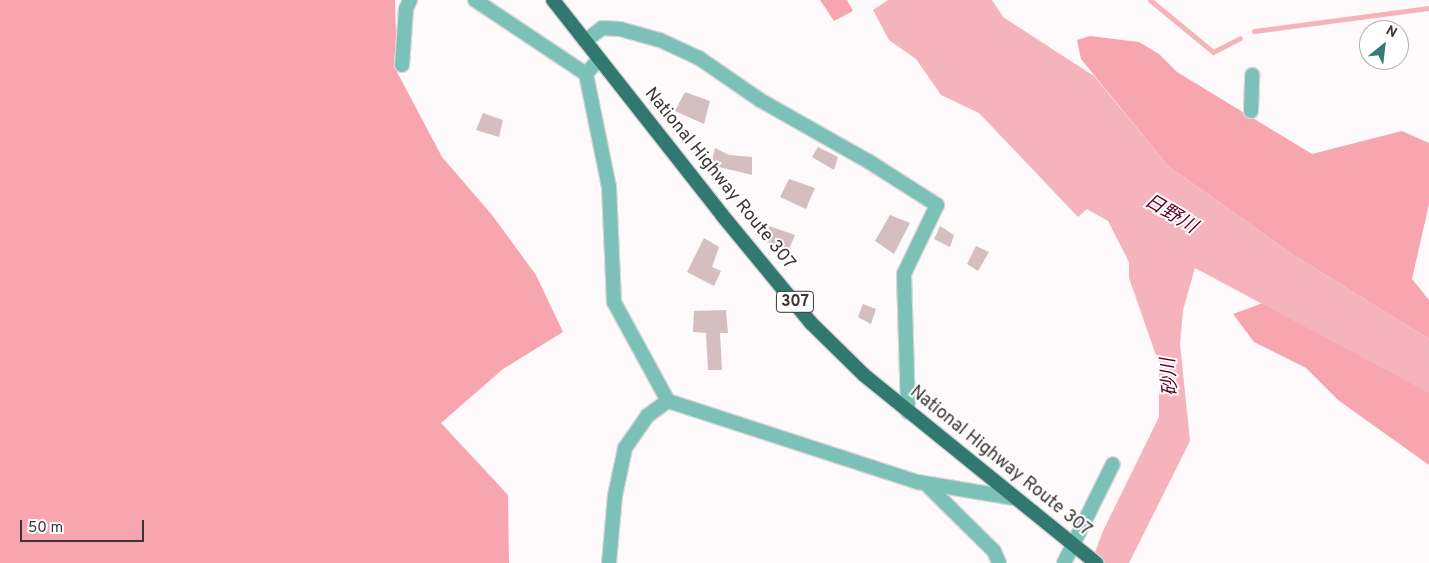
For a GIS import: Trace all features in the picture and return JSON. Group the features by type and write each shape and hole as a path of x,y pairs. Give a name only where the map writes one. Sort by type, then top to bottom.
{"highway":[{"name":"National Highway Route 307","path":"553,0 811,323 864,375 1091,559"}],"street":[{"path":"402,65 406,10 410,0"},
{"path":"475,0 586,74 609,187 614,302 668,401 926,484 1014,498"},
{"path":"585,41 602,28 620,28 660,40 699,58 760,100 868,161 937,205 904,274 908,412"},
{"path":"586,74 599,59"},
{"path":"1251,111 1252,75"},
{"path":"609,563 615,496 625,448 646,416 668,401"},
{"path":"1065,562 1075,546 1113,464"},
{"path":"926,484 994,551 1000,563"}],"shaded area":[{"path":"0,0 395,0 397,72 442,157 492,215 536,275 563,332 503,369 441,423 508,495 509,563 0,563"},
{"path":"820,0 847,0 853,11 834,21"},
{"path":"1090,36 1139,42 1159,54 1177,72 1312,154 1402,131 1429,143 1429,204 1412,279 1429,300 1429,339 1295,256 1168,166 1081,59 1077,40"},
{"path":"1274,299 1429,380 1429,465 1338,400 1306,368 1254,342 1233,314"}],"water":[{"path":"888,0 992,0 1003,17 1094,76 1168,166 1295,256 1429,339 1429,393 1195,268 1183,310 1180,344 1190,441 1129,563 1091,563 1103,531 1159,417 1159,364 1129,278 1129,262 1108,221 1087,209 1078,217 979,113 941,95 916,59 889,40 873,10"}],"building":[{"path":"685,92 710,101 704,124 675,111"},
{"path":"483,113 503,120 499,137 476,130"},
{"path":"818,147 838,157 834,170 812,157"},
{"path":"715,148 729,155 752,157 752,175 711,165"},
{"path":"789,179 815,188 806,209 780,197"},
{"path":"890,215 910,223 894,254 875,241"},
{"path":"769,226 795,235 788,252 765,241"},
{"path":"940,226 954,235 950,247 934,239"},
{"path":"704,238 719,247 712,267 721,271 714,286 687,272"},
{"path":"976,246 989,252 978,271 967,264"},
{"path":"863,304 876,309 871,324 858,317"},
{"path":"726,310 728,333 720,333 722,370 708,370 706,333 693,332 694,311"}],"waterway":[{"path":"1150,0 1213,52 1240,38"},
{"path":"1254,31 1429,8"}],"water label":[{"name":"日野川","path":"1170,215"},
{"name":"砂川","path":"1171,377"}]}
